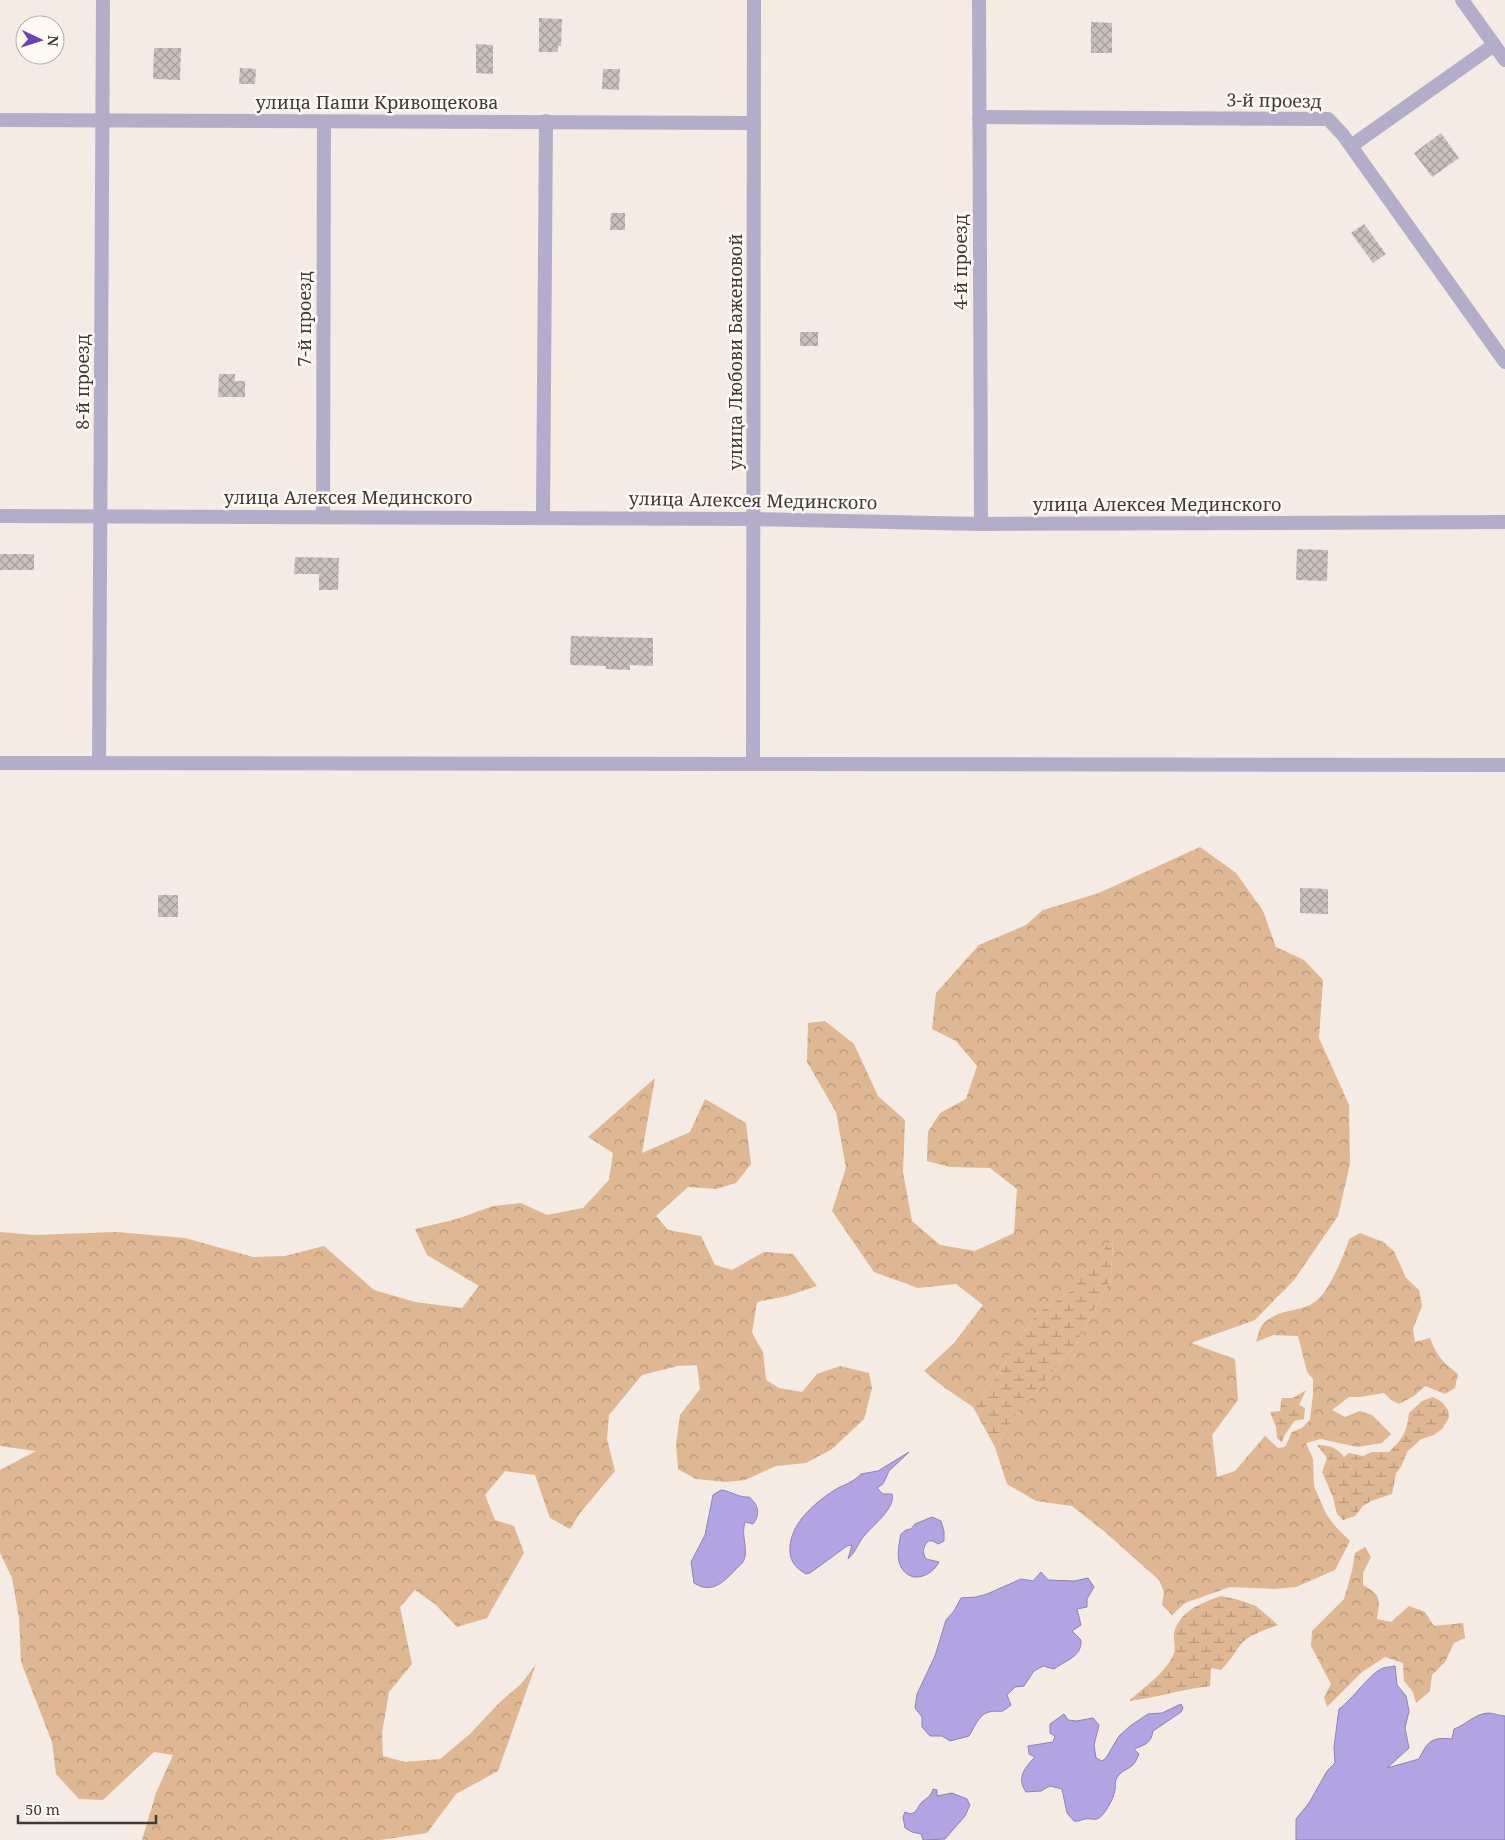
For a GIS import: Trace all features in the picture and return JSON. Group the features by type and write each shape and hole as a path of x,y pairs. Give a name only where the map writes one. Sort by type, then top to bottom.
{"street":[{"name":"8-й проезд","path":"99,763 103,0"},
{"name":"улица Любови Баженовой","path":"753,763 754,0"},
{"name":"4-й проезд","path":"979,0 981,524"},
{"path":"1462,0 1505,60"},
{"path":"1351,146 1494,45"},
{"name":"3-й проезд","path":"979,117 1328,119 1351,146 1505,362"},
{"name":"улица Паши Кривощекова","path":"0,120 754,123"},
{"path":"543,517 546,121"},
{"name":"7-й проезд","path":"323,517 324,122"},
{"name":"улица Алексея Мединского","path":"0,516 754,518 981,524 1505,522"},
{"path":"0,763 1505,765"}],"green space":[{"path":"1200,847 1236,873 1263,911 1276,947 1304,960 1323,980 1319,1038 1349,1105 1350,1164 1338,1216 1294,1280 1255,1320 1191,1343 1235,1359 1238,1400 1212,1435 1217,1477 1235,1471 1265,1436 1278,1448 1285,1447 1292,1432 1302,1428 1310,1420 1313,1379 1307,1372 1298,1336 1273,1335 1256,1342 1262,1326 1269,1319 1275,1315 1309,1305 1320,1297 1335,1273 1349,1239 1360,1233 1383,1242 1394,1251 1406,1278 1419,1290 1422,1306 1413,1329 1415,1342 1430,1338 1441,1359 1458,1374 1455,1388 1445,1394 1425,1386 1414,1396 1399,1404 1391,1400 1384,1393 1349,1397 1332,1410 1345,1417 1360,1411 1372,1415 1391,1434 1382,1443 1357,1447 1321,1439 1306,1443 1313,1459 1314,1486 1326,1514 1350,1541 1335,1570 1296,1587 1275,1589 1230,1587 1185,1603 1172,1615 1162,1605 1164,1592 1159,1580 1105,1532 1072,1506 1036,1501 1007,1484 995,1447 1017,1413 1075,1346 1111,1278 1113,1239 1071,1291 1036,1314 992,1383 973,1407 945,1388 924,1371 954,1343 983,1305 956,1284 918,1288 874,1272 832,1211 846,1168 836,1112 807,1062 808,1023 825,1021 854,1044 878,1096 905,1120 903,1172 912,1221 940,1245 975,1251 1014,1233 1017,1189 990,1168 950,1167 927,1161 928,1132 940,1113 966,1099 977,1066 956,1041 932,1029 936,993 979,945 1026,925 1043,910 1099,893"},
{"path":"655,1078 642,1153 690,1132 705,1099 746,1123 751,1164 736,1183 716,1189 688,1187 656,1216 668,1230 701,1236 715,1265 732,1270 764,1252 793,1254 817,1286 787,1296 757,1302 752,1333 763,1352 766,1380 779,1388 802,1392 817,1374 840,1366 869,1373 872,1388 864,1419 832,1449 806,1463 776,1466 745,1480 726,1482 696,1479 678,1469 676,1444 680,1415 700,1389 697,1365 678,1366 642,1375 609,1415 607,1439 615,1471 580,1513 570,1529 550,1518 535,1475 505,1471 485,1495 495,1520 514,1526 524,1553 487,1618 457,1627 435,1604 415,1590 400,1607 412,1664 389,1692 382,1733 383,1756 405,1762 440,1759 470,1734 500,1702 522,1683 536,1664 498,1771 456,1794 427,1833 380,1840 142,1840 156,1793 173,1755 154,1752 103,1800 79,1799 56,1774 52,1742 21,1662 19,1618 12,1578 0,1553 0,1470 36,1451 0,1446 0,1232 34,1235 116,1232 185,1238 253,1257 285,1256 324,1246 374,1290 415,1302 462,1308 479,1286 427,1255 415,1229 457,1219 493,1206 521,1203 547,1215 583,1208 609,1180 613,1153 588,1137"},
{"path":"1113,1238 1111,1278 1075,1346 1017,1413 995,1447 973,1407 992,1383 1036,1314 1071,1291"},
{"path":"1306,1390 1299,1405 1305,1408 1304,1419 1294,1421 1282,1442 1277,1438 1276,1427 1270,1412 1280,1411 1282,1398 1293,1398"},
{"path":"1433,1397 1442,1402 1448,1410 1449,1417 1443,1428 1434,1435 1421,1439 1407,1452 1401,1467 1396,1473 1392,1494 1371,1501 1363,1506 1355,1516 1343,1520 1337,1514 1333,1497 1322,1472 1327,1458 1317,1445 1332,1447 1344,1457 1349,1453 1363,1456 1372,1452 1389,1452 1404,1434 1409,1413 1422,1401"},
{"path":"1365,1547 1371,1557 1363,1573 1363,1585 1377,1595 1379,1607 1377,1619 1391,1622 1409,1606 1425,1612 1434,1626 1463,1623 1465,1638 1454,1643 1445,1662 1432,1675 1430,1691 1416,1703 1413,1692 1404,1681 1403,1663 1385,1657 1362,1672 1327,1707 1324,1697 1331,1684 1311,1646 1312,1631 1344,1599 1355,1553"},
{"path":"1221,1596 1256,1606 1278,1625 1244,1641 1221,1670 1211,1668 1210,1686 1129,1701 1161,1673 1171,1660 1175,1651 1174,1633 1177,1625 1186,1613"}],"shaded area":[{"path":"909,1452 889,1471 883,1484 877,1488 883,1494 892,1494 890,1505 887,1511 864,1536 851,1556 848,1559 852,1545 847,1546 810,1573 806,1574 798,1569 791,1559 790,1546 796,1528 807,1512 830,1493 861,1474 878,1471"},
{"path":"721,1490 749,1497 755,1503 758,1513 753,1524 745,1522 745,1558 743,1562 723,1582 707,1588 694,1583 691,1562 705,1535 713,1495"},
{"path":"932,1517 941,1521 944,1541 938,1544 928,1541 924,1547 924,1554 926,1559 939,1562 927,1574 916,1577 910,1576 905,1573 899,1563 898,1550 901,1534 911,1529 915,1524"},
{"path":"1041,1572 1048,1580 1074,1581 1088,1578 1094,1587 1087,1599 1087,1607 1077,1609 1081,1625 1072,1631 1081,1640 1079,1650 1072,1658 1054,1669 1043,1666 1034,1671 1024,1686 1015,1687 1007,1695 1011,1705 1001,1711 993,1711 982,1715 969,1736 950,1741 942,1736 930,1736 922,1727 922,1717 915,1708 917,1694 935,1656 946,1620 954,1611 961,1598 987,1594 1021,1579 1033,1581"},
{"path":"1395,1666 1397,1685 1406,1696 1409,1711 1405,1728 1409,1748 1387,1768 1419,1759 1431,1741 1452,1739 1454,1729 1478,1715 1488,1713 1505,1716 1505,1840 1296,1840 1296,1819 1309,1803 1327,1771 1335,1763 1334,1747 1339,1709 1378,1671"},
{"path":"1181,1704 1183,1708 1181,1712 1153,1731 1151,1739 1146,1743 1134,1749 1139,1754 1132,1766 1117,1778 1111,1802 1100,1818 1074,1821 1067,1813 1062,1789 1050,1786 1041,1791 1026,1792 1023,1787 1023,1773 1035,1757 1029,1754 1028,1746 1053,1742 1055,1736 1050,1733 1050,1724 1064,1714 1068,1720 1077,1721 1093,1718 1099,1725 1094,1745 1096,1758 1102,1761 1106,1758 1119,1736 1130,1726 1148,1714 1162,1713"},
{"path":"933,1789 937,1790 937,1796 952,1793 967,1799 970,1805 965,1816 945,1839 923,1840 921,1834 905,1828 903,1817 905,1812 910,1814 916,1811"}],"building":[{"path":"539,18 562,19 561,46 558,46 558,52 539,52"},
{"path":"1091,22 1112,23 1112,53 1091,53"},
{"path":"476,44 493,45 493,74 476,73"},
{"path":"154,48 181,48 180,80 153,79"},
{"path":"240,68 256,69 255,84 239,84"},
{"path":"603,69 620,69 619,90 602,89"},
{"path":"1441,133 1459,158 1432,177 1414,153"},
{"path":"611,213 625,213 625,230 610,230"},
{"path":"1364,224 1386,254 1373,263 1351,233"},
{"path":"800,332 818,332 818,346 800,346"},
{"path":"219,374 235,374 235,381 245,381 245,397 218,397"},
{"path":"1297,549 1328,550 1327,581 1296,580"},
{"path":"0,554 34,554 34,570 0,570"},
{"path":"295,557 339,558 338,590 319,590 319,574 294,574"},
{"path":"571,636 653,638 653,666 630,665 630,670 606,669 606,666 570,665"},
{"path":"1300,888 1328,889 1328,914 1300,913"},
{"path":"158,895 178,895 178,917 158,917"}]}
